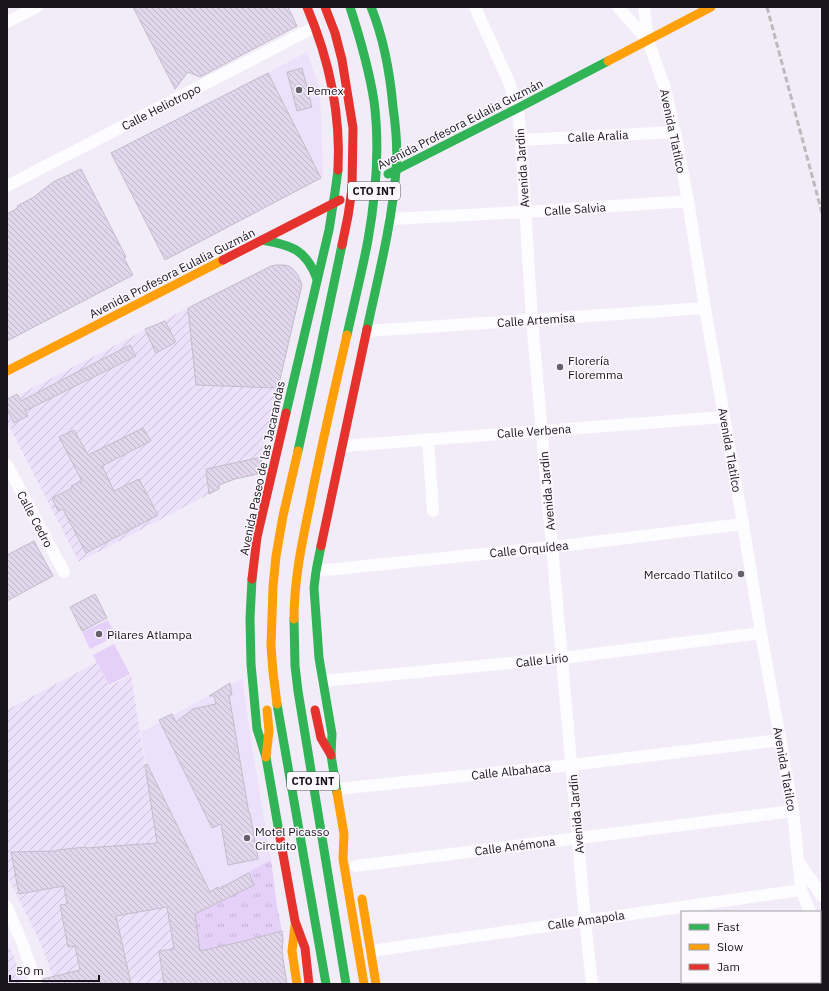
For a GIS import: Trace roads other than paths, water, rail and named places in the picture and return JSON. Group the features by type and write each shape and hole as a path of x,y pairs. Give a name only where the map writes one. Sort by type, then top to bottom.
{"main road":[{"name":"CTO INT","path":"325,7 335,33 348,93 353,128 352,188 348,216 316,369 283,516 276,556 273,587 271,646 278,708 326,984"},
{"name":"CTO INT","path":"346,984 300,698 296,666 294,609 296,581 306,522 368,240 373,208 376,145 375,114 371,84 350,7"},
{"name":"CTO INT","path":"364,984 344,859 344,834 331,755 332,734 319,658 314,588 316,571 390,219 396,170 396,130 390,76 385,51 372,7"},
{"name":"Avenida Profesora Eulalia Guzmán","path":"7,371 711,7"},
{"name":"Avenida Paseo de las Jacarandas","path":"310,984 305,948 295,921 266,757 257,729 252,683 250,618 252,579 257,537 329,230 337,179 338,124 330,77 323,50 311,17"},
{"path":"262,240 287,245 298,250 310,263 317,279"},
{"path":"302,345 361,358"},
{"path":"296,666 307,684"},
{"path":"266,757 269,731 266,699 273,672"},
{"path":"314,703 322,738 331,755"},
{"path":"344,834 355,862"},
{"path":"360,889 376,984"},
{"path":"295,921 292,951 297,984"}],"street":[{"path":"7,22 37,7"},
{"name":"Calle Heliotropo","path":"7,186 311,17 332,7"},
{"name":"Avenida Jardín","path":"474,7 508,80 518,108 532,320 585,920 592,984"},
{"name":"Avenida Tlatilco","path":"618,7 648,40"},
{"name":"Avenida Tlatilco","path":"644,7 648,40 665,88 688,201 705,308 793,811 802,890 810,911"},
{"name":"Calle Aralia","path":"521,140 675,132"},
{"name":"Calle Salvia","path":"390,219 688,201"},
{"name":"Calle Artemisa","path":"367,331 705,308"},
{"name":"Calle Verbena","path":"343,446 724,417"},
{"path":"428,439 433,511"},
{"name":"Calle Cedro","path":"7,465 64,572"},
{"name":"Calle Orquídea","path":"316,571 552,547 743,524"},
{"name":"Calle Lirio","path":"322,681 562,658 761,633"},
{"name":"Calle Albahaca","path":"337,789 572,765 780,740"},
{"name":"Calle Anémona","path":"355,862 578,839 793,811"},
{"name":"Avenida Tlatilco","path":"798,862 822,896"},
{"name":"Calle Amapola","path":"371,951 802,890"},
{"path":"7,907 23,945 36,984"}],"railway":[{"path":"767,7 822,213"}],"place":[{"name":"Pemex","path":"299,90"},
{"name":"Florería Floremma","path":"560,367"},
{"name":"Mercado Tlatilco","path":"741,574"},
{"name":"Pilares Atlampa","path":"99,634"},
{"name":"Motel Picasso Circuito","path":"247,838"}]}
